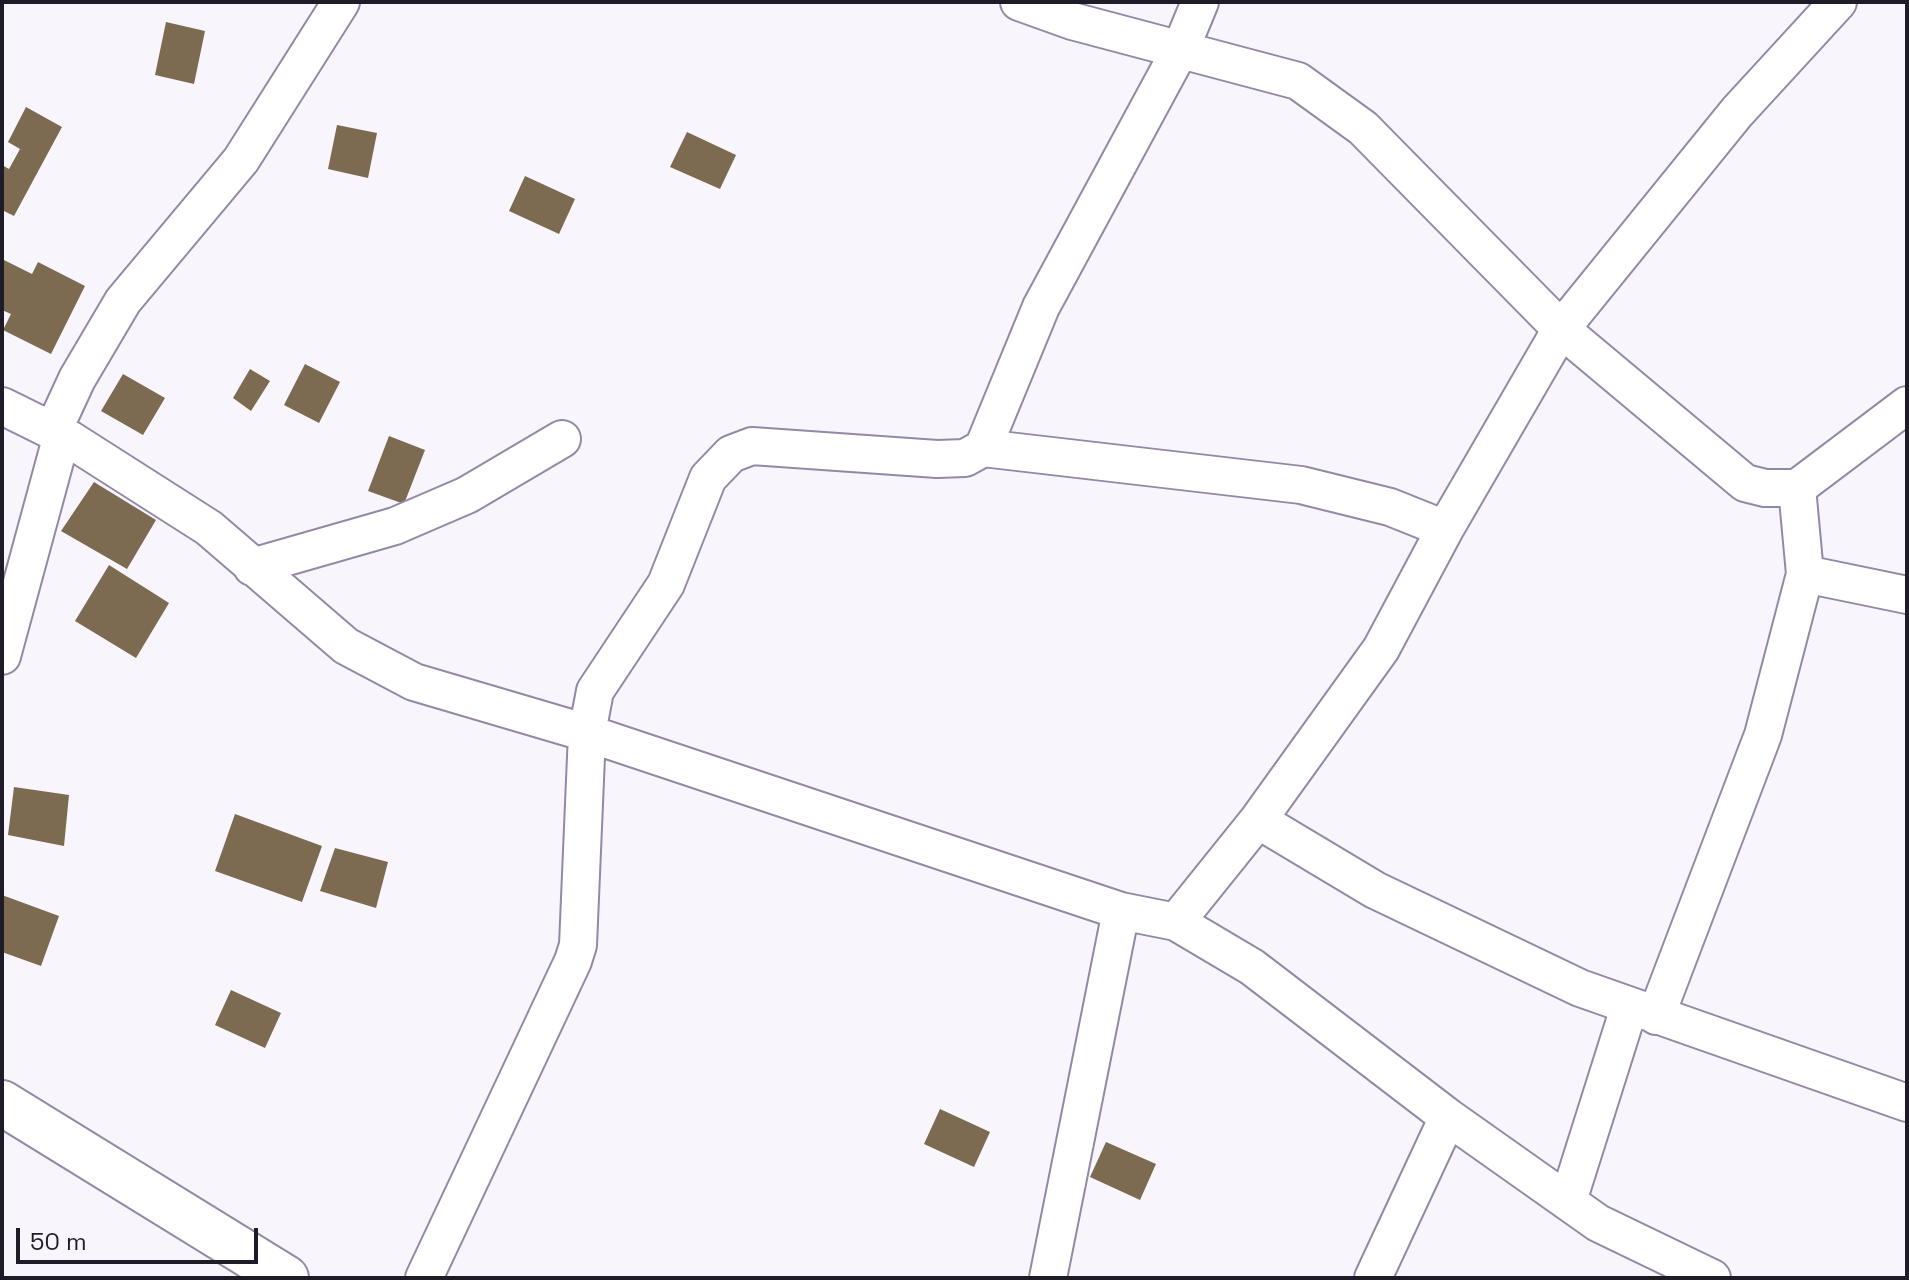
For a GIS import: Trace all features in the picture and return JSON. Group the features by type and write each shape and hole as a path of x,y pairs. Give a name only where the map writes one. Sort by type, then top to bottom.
{"street":[{"path":"2,656 58,433 77,379 123,301 241,160 341,2"},
{"path":"1019,2 1072,21 1298,81 1352,120 1561,329 1745,483 1765,488 1797,488 1907,405"},
{"path":"983,448 1041,307 1181,48 1200,2"},
{"path":"1176,922 1258,820 1381,649 1445,529 1561,329 1737,112 1838,2"},
{"path":"2,406 58,433 209,528 346,646 414,682 587,733 1121,911 1176,922 1252,967 1448,1117 1598,1223 1712,1278"},
{"path":"252,567 395,526 467,495 562,439"},
{"path":"424,1278 576,953 587,733 595,691 666,584 708,478 731,454 752,446 937,459 965,458 983,448 1301,485 1390,507 1445,529"},
{"path":"1568,1201 1642,1012 1763,735 1805,574 1797,488"},
{"path":"1805,574 1907,595"},
{"path":"1258,820 1375,890 1642,1012 1907,1103"},
{"path":"1048,1278 1121,911"},
{"path":"2,1103 286,1278"},
{"path":"1373,1278 1448,1117"}],"building":[{"path":"166,22 205,31 194,84 155,75"},
{"path":"26,107 62,127 14,216 2,210 2,165 9,169 20,149 8,142"},
{"path":"337,125 377,133 368,178 328,169"},
{"path":"687,132 736,155 720,189 670,167"},
{"path":"525,176 575,199 559,234 509,211"},
{"path":"2,259 32,274 38,262 85,286 51,354 3,330 11,314 2,310"},
{"path":"305,364 340,382 319,423 284,405"},
{"path":"250,369 270,381 251,411 233,398"},
{"path":"123,374 165,398 143,435 101,411"},
{"path":"389,436 425,450 404,504 368,491"},
{"path":"94,482 156,520 127,569 61,531"},
{"path":"109,565 169,603 136,658 75,621"},
{"path":"14,787 69,795 64,846 8,835"},
{"path":"235,814 322,846 302,902 215,871"},
{"path":"335,848 388,862 376,908 320,891"},
{"path":"2,895 59,916 41,966 2,952"},
{"path":"231,990 281,1013 265,1048 215,1025"},
{"path":"940,1109 990,1132 974,1167 924,1144"},
{"path":"1106,1142 1156,1164 1140,1200 1090,1177"}]}
